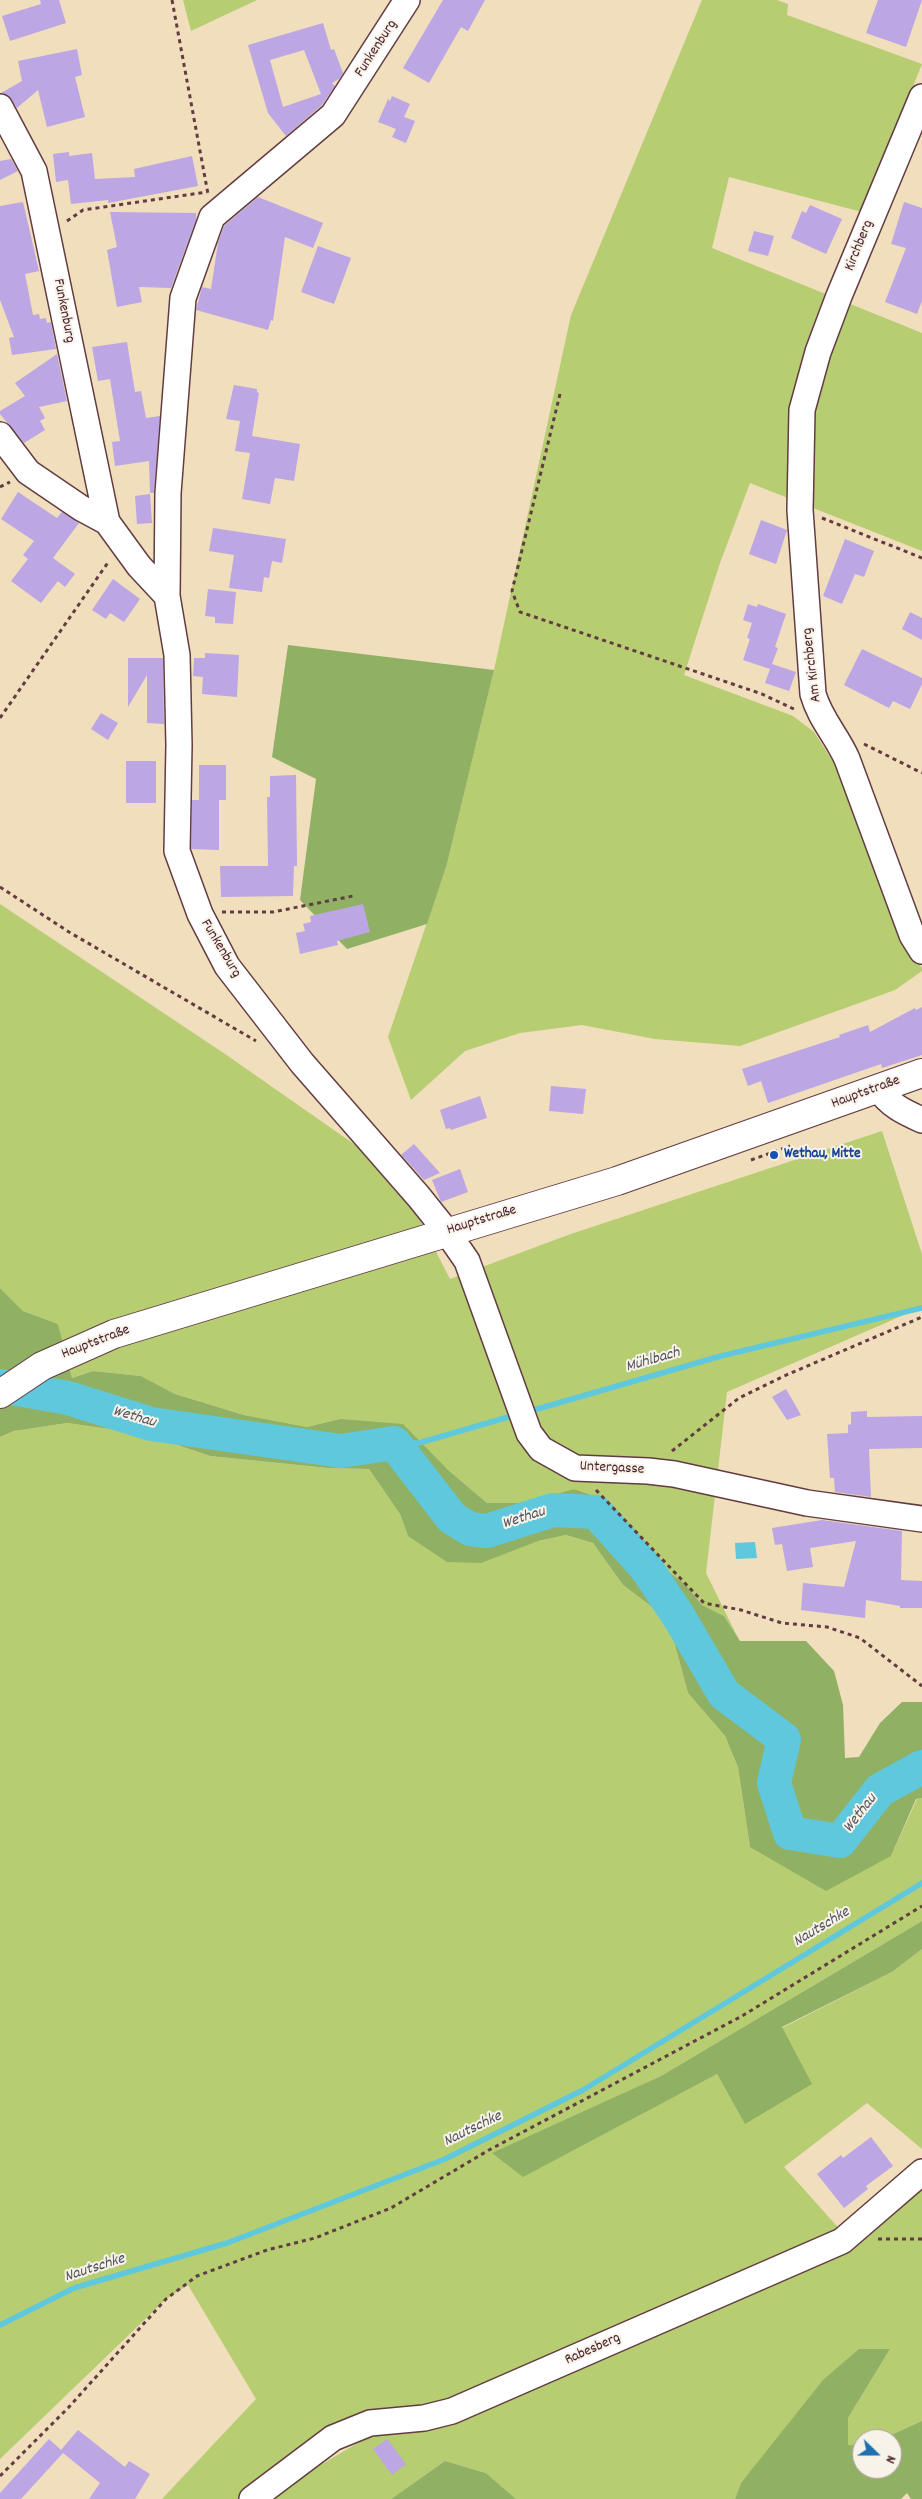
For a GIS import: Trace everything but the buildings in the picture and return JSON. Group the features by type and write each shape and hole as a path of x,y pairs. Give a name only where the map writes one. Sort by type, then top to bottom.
{"main road":[{"name":"Hauptstraße","path":"0,1394 42,1366 114,1334 622,1180 922,1073"}],"street":[{"name":"Funkenburg","path":"408,0 333,115 212,217 183,298 168,493 167,596 177,655 179,745 177,851 200,914 227,966 302,1063 370,1139 447,1232"},
{"name":"Kirchberg","path":"807,386 839,296 920,105"},
{"name":"Funkenburg","path":"0,107 34,171 107,522 139,566 167,596"},
{"name":"Am Kirchberg","path":"807,386 802,410 800,435 800,510 813,694 818,712 838,740 847,759 912,935 922,951"},
{"name":"Funkenburg","path":"0,435 28,472 81,508 107,522"},
{"path":"878,1088 886,1100 902,1111 922,1120"},
{"name":"Untergasse","path":"447,1232 468,1264 528,1433 541,1449 575,1468 648,1470 807,1503 922,1519"},
{"name":"Rabesberg","path":"252,2499 333,2438 370,2423 424,2418 452,2411 842,2241 922,2172"}],"path":[{"path":"172,0 212,217"},
{"path":"48,235 83,210 207,191 212,217"},
{"path":"560,394 512,591 520,612 762,694 827,725"},
{"path":"800,510 922,558"},
{"path":"0,718 122,543"},
{"path":"861,742 922,773"},
{"path":"0,888 69,932 258,1042"},
{"path":"245,912 273,912 352,896"},
{"path":"648,1470 738,1398 784,1376 922,1317"},
{"path":"575,1468 704,1603 741,1610 782,1623 827,1627 860,1638 922,1686"},
{"path":"0,2476 68,2408 166,2299 197,2276 267,2250 315,2238 392,2208 489,2150 742,2016 922,1906"},
{"path":"842,2241 922,2239"}],"green space":[{"path":"183,0 257,0 191,31"},
{"path":"702,0 777,0 788,4 787,15 922,64 862,212 729,177 712,248 922,333 922,551 750,483 720,563 684,675 793,716 814,732 840,772 907,949 922,968 922,971 895,990 740,1046 655,1039 582,1025 520,1033 465,1051 411,1100 388,1037 447,864 494,670 571,315"},
{"path":"288,645 494,670 447,864 427,924 347,949 300,900 316,779 272,757"},
{"path":"0,904 225,1054 364,1151 412,1205 450,1279 568,1235 882,1131 922,1254 922,1307 727,1392 706,1573 740,1642 724,1616 702,1605 686,1585 660,1565 639,1535 606,1500 574,1489 522,1503 487,1503 447,1469 340,1419 307,1427 244,1415 175,1394 141,1376 93,1371 72,1378 58,1324 23,1311 0,1288"},
{"path":"0,1288 23,1311 58,1324 72,1378 93,1371 141,1376 175,1394 244,1415 307,1427 340,1419 403,1424 447,1469 487,1503 522,1503 574,1489 606,1500 639,1535 660,1565 686,1585 702,1605 724,1616 740,1641 806,1641 834,1671 843,1705 845,1758 859,1757 880,1723 902,1702 922,1702 922,1798 916,1799 891,1856 826,1891 750,1847 738,1767 725,1736 688,1693 668,1619 623,1585 593,1543 566,1535 538,1541 481,1563 447,1562 408,1536 400,1514 369,1469 328,1468 210,1456 145,1434 67,1423 14,1431 0,1437"},
{"path":"67,1423 145,1434 210,1456 328,1468 369,1469 400,1514 408,1536 538,1541 566,1535 593,1543 623,1585 668,1619 688,1693 725,1736 738,1767 750,1847 891,1856 917,1799 922,1798 922,1921 661,2076 493,2154 686,2090 717,2074 745,2123 782,2028 892,1972 922,1949 922,2149 867,2103 784,2167 851,2242 922,2184 922,2421 902,2430 852,2429 852,2446 848,2446 848,2418 890,2349 741,2483 735,2499 516,2499 486,2473 445,2461 391,2499 263,2499 373,2434 333,2431 243,2499 162,2499 256,2399 188,2285 166,2299 0,2459 0,1437 14,1431"},
{"path":"922,1921 922,1949 892,1972 782,2027 812,2084 745,2124 717,2074 523,2177 492,2153 661,2076"},
{"path":"859,2349 890,2349 848,2418 848,2445 852,2445 852,2479 902,2479 902,2430 922,2421 922,2499 911,2499 907,2493 901,2499 735,2499 741,2483 823,2380"},
{"path":"445,2461 486,2473 516,2499 391,2499"}],"water":[{"path":"755,1542 757,1558 736,1559 735,1543"}],"waterway":[{"name":"Mühlbach","path":"527,1412 721,1356 922,1308"},
{"name":"Wethau","path":"0,1386 68,1398 151,1424 341,1451 394,1443 452,1518 470,1529 487,1531 553,1510 596,1512 647,1569 679,1617 724,1694 784,1739 774,1783 790,1833 840,1841 880,1790 922,1767"},
{"name":"Mühlbach","path":"394,1443 419,1443 515,1415"},
{"name":"Nautschke","path":"0,2325 74,2288 227,2243 445,2159 583,2090 922,1883"}],"place":[{"name":"Wethau, Mitte","path":"774,1155"}]}
